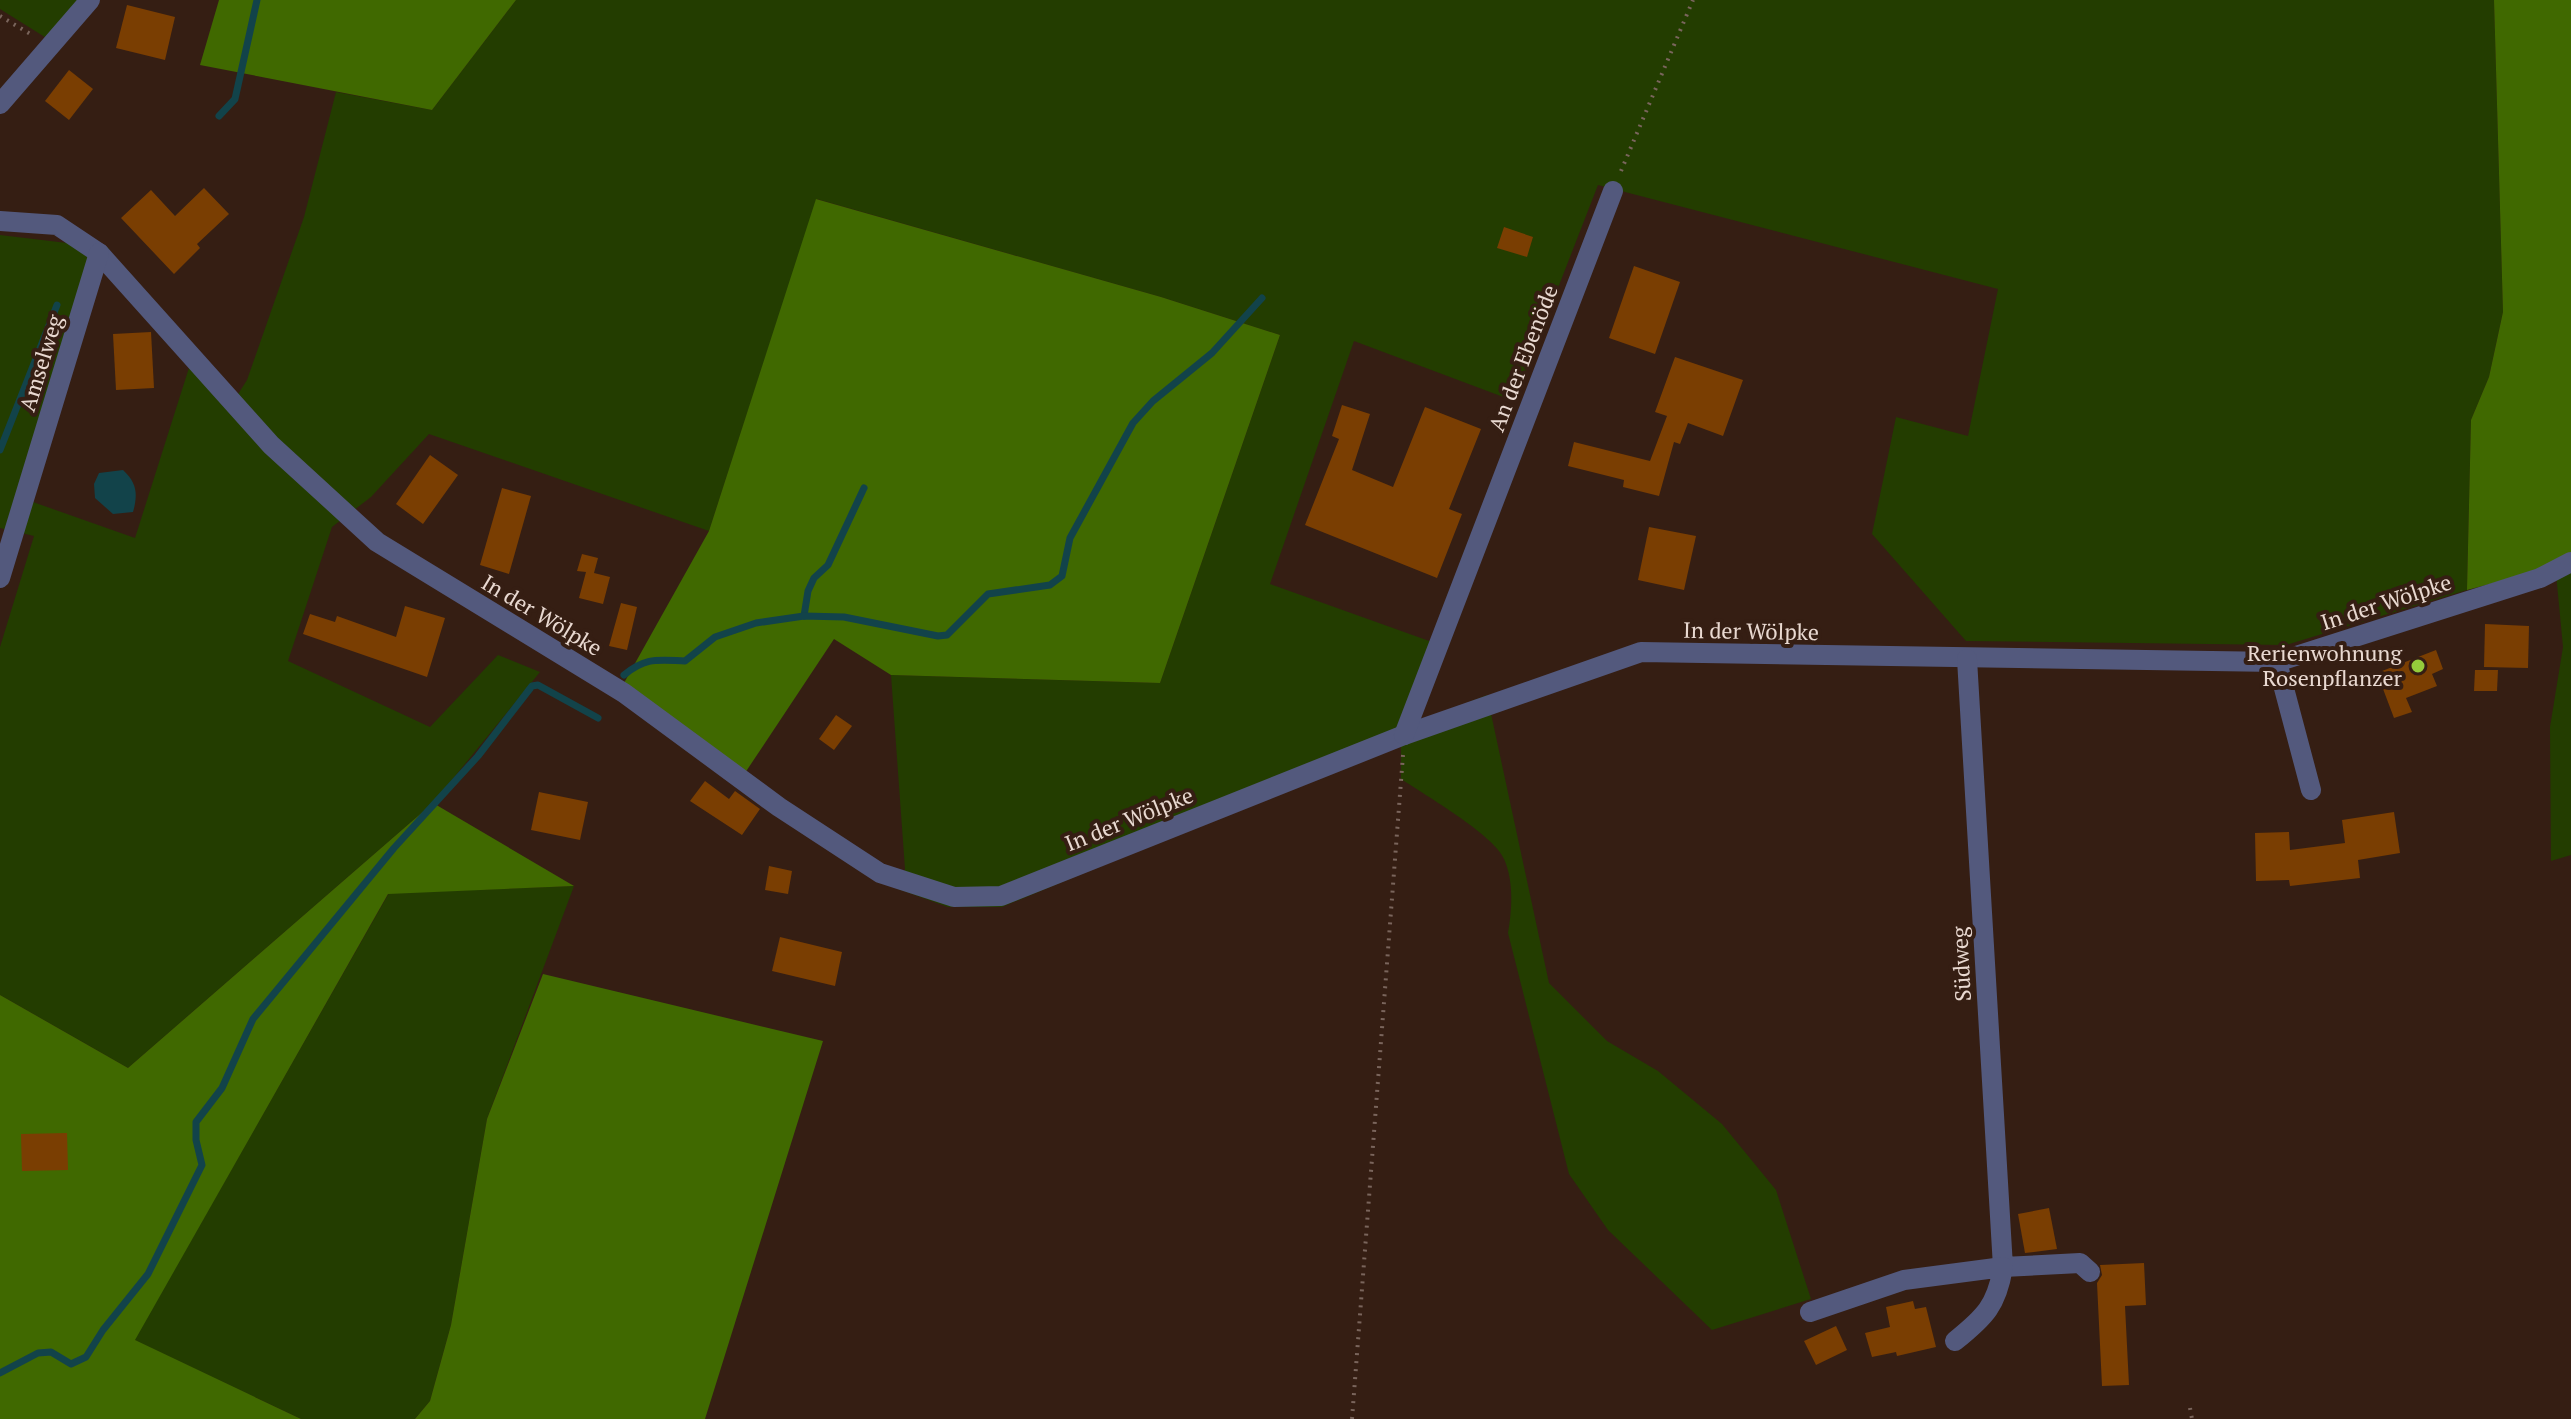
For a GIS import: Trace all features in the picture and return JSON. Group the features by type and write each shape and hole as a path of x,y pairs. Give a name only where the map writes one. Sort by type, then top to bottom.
{"street":[{"path":"0,104 90,0"},
{"name":"An der Ebenöde","path":"1404,735 1613,191"},
{"name":"In der Wölpke","path":"0,221 57,225 99,253 271,445 377,542 624,693 779,807 880,873 954,897 1001,896 1404,735 1641,652 2277,662 2540,578 2571,562"},
{"name":"Amselweg","path":"0,578 99,253"},
{"name":"Südweg","path":"1967,659 2003,1267"},
{"path":"2277,662 2311,790"},
{"path":"1810,1312 1904,1280 2003,1267 2080,1263 2090,1272"},
{"path":"1955,1341 1980,1321 1999,1292 2003,1267"}],"path":[{"path":"1613,191 1693,0"},
{"path":"0,16 50,46"},
{"path":"1352,1419 1404,735"},
{"path":"2190,1408 2192,1419"}],"green space":[{"path":"0,0 82,0 48,39 0,9"},
{"path":"219,0 516,0 432,110 200,65"},
{"path":"516,0 2494,0 2503,312 2489,377 2471,420 2467,590 2286,645 1966,641 1872,534 1896,417 1968,436 1998,289 1598,185 1514,401 1354,341 1270,584 1432,642 1402,729 1487,695 1549,983 1607,1041 1658,1071 1722,1124 1776,1190 1811,1299 1712,1330 1608,1230 1569,1174 1508,933 1511,896 1504,859 1498,849 1473,827 1401,779 1401,741 1002,907 948,907 898,889 905,869 891,675 1160,683 1280,335 1161,297 817,199 709,531 429,434 371,497 332,527 288,661 430,727 498,655 540,672 433,803 128,1068 0,995 0,647 34,536 0,528 0,235 109,248 33,502 135,538 194,352 233,402 247,380 304,217 336,92 432,110"},
{"path":"2494,0 2571,0 2571,555 2540,571 2467,590 2471,420 2489,377 2503,312"},
{"path":"816,199 1161,297 1280,335 1160,683 891,675 834,639 745,773 624,683 709,531"},
{"path":"2571,555 2571,855 2551,861 2550,727 2563,647 2555,563"},
{"path":"433,803 574,886 388,894 135,1340 301,1419 0,1419 0,995 128,1068"},
{"path":"574,886 487,1119 451,1325 430,1401 415,1419 301,1419 134,1340 389,893"},
{"path":"543,974 823,1041 705,1419 415,1419 430,1401 451,1325 487,1119"}],"water":[{"path":"123,470 134,484 135,506 133,512 113,514 95,498 94,484 99,473"}],"building":[{"path":"127,5 175,17 165,60 116,48"},
{"path":"69,70 93,89 69,120 45,101"},
{"path":"204,188 229,214 197,244 200,248 174,274 121,218 151,190 175,216"},
{"path":"1504,227 1533,237 1527,257 1497,248"},
{"path":"1634,266 1680,282 1655,354 1609,338"},
{"path":"151,332 154,388 116,390 113,334"},
{"path":"1675,357 1743,380 1723,436 1688,423 1680,444 1674,442 1659,496 1623,487 1624,480 1568,466 1574,442 1650,461 1667,416 1655,412"},
{"path":"1342,405 1370,414 1352,470 1393,487 1425,407 1481,429 1449,509 1462,514 1437,578 1305,525 1339,439 1332,436"},
{"path":"430,455 458,475 423,524 396,504"},
{"path":"502,488 531,496 509,574 480,565"},
{"path":"1649,527 1696,536 1684,590 1638,580"},
{"path":"582,554 598,558 594,573 610,577 603,604 579,598 586,572 577,571"},
{"path":"621,603 637,607 627,650 609,646"},
{"path":"405,606 445,618 427,677 303,634 310,614 335,622 337,616 396,637"},
{"path":"2485,624 2529,626 2528,668 2484,667"},
{"path":"2436,650 2443,669 2432,674 2437,686 2406,698 2412,712 2394,718 2377,673"},
{"path":"2475,670 2498,670 2497,691 2474,691"},
{"path":"836,715 852,726 834,750 819,739"},
{"path":"705,781 729,799 735,791 760,809 742,835 690,801"},
{"path":"539,792 588,802 580,840 531,830"},
{"path":"2394,812 2400,853 2358,860 2360,878 2290,886 2289,880 2256,881 2255,833 2289,832 2290,850 2345,843 2342,820"},
{"path":"769,866 792,871 788,894 765,890"},
{"path":"780,937 842,952 835,986 772,971"},
{"path":"67,1133 68,1170 22,1171 21,1134"},
{"path":"2049,1208 2057,1249 2025,1253 2018,1214"},
{"path":"2144,1263 2146,1305 2125,1306 2129,1385 2102,1386 2097,1283 2102,1275 2100,1265"},
{"path":"1913,1301 1915,1309 1926,1307 1936,1347 1897,1356 1896,1352 1872,1357 1865,1333 1890,1327 1886,1307"},
{"path":"1836,1326 1847,1350 1816,1365 1804,1341"}],"waterway":[{"path":"219,116 235,99 257,0"},
{"path":"624,675 646,662 685,661 715,637 756,623 804,616 844,617 938,636 947,635 988,594 1050,585 1062,576 1070,538 1133,423 1153,401 1212,353 1262,298"},
{"path":"0,450 57,305"},
{"path":"804,616 808,591 814,578 828,565 864,488"},
{"path":"0,1373 38,1353 51,1352 71,1364 86,1357 103,1330 148,1274 202,1165 196,1140 196,1122 222,1088 253,1019 394,848 478,756 532,686 538,685 598,718"}],"place":[{"name":"Rerienwohnung Rosenpflanzer","path":"2418,666"}]}
